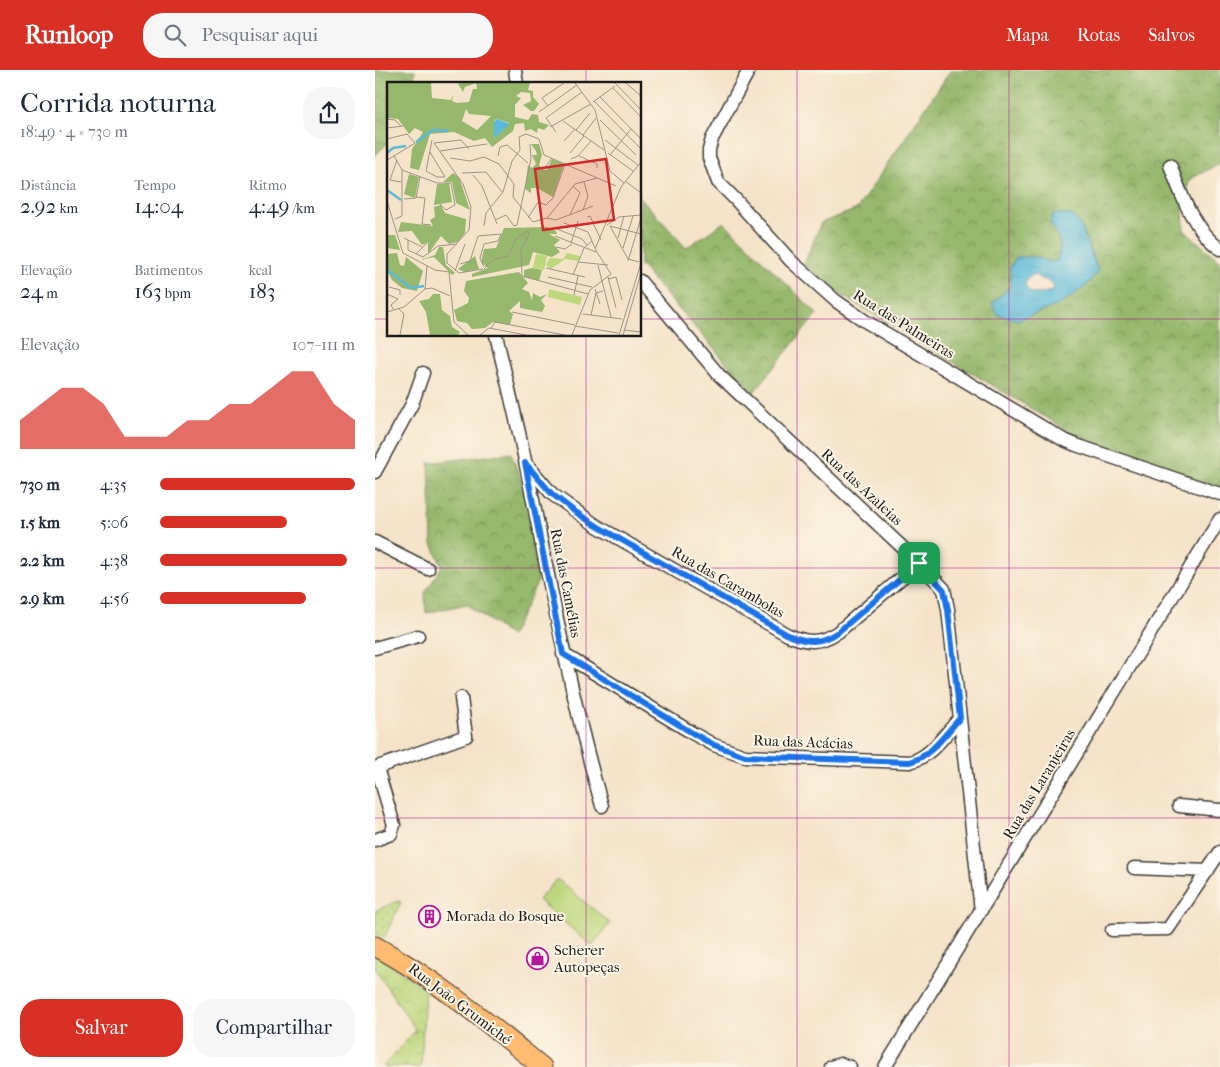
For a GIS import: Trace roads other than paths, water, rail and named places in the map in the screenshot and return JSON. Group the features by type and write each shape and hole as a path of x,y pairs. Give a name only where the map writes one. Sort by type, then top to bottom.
{"main road":[{"name":"Rua João Grumiché","path":"375,946 423,974 542,1067"}],"street":[{"name":"Rua das Palmeiras","path":"749,70 712,139 709,158 718,182 791,261 836,301 865,321 1061,439 1220,494"},
{"path":"1170,164 1193,218 1206,237 1220,249"},
{"name":"Rua das Azaleias","path":"641,282 719,375 919,563 944,590 948,610 981,911"},
{"name":"Rua das Camélias","path":"497,336 563,654 602,806"},
{"path":"375,472 412,404 423,373"},
{"name":"Rua das Carambolas","path":"525,463 552,494 597,526 788,635 803,641 827,639 838,632 919,563"},
{"name":"Rua das Laranjeiras","path":"885,1067 1220,519"},
{"path":"375,542 428,569"},
{"path":"375,648 418,636"},
{"name":"Rua das Acácias","path":"563,654 694,734 714,745 745,756 909,762 918,760 925,755 960,718"},
{"path":"375,840 391,834 394,825 376,768 466,736 461,698"},
{"path":"1179,806 1220,810"},
{"path":"1112,930 1168,929 1220,852"},
{"path":"1135,868 1207,871"},
{"path":"831,1067 840,1064 850,1067"}],"water":[{"path":"1053,214 1071,215 1080,224 1098,271 1086,286 1061,304 1018,320 997,314 992,303 1011,286 1010,268 1016,257 1038,257 1048,262 1057,260 1060,245 1056,233 1050,224","holes":["1034,274 1052,284 1054,287 1052,291 1037,294 1029,292 1025,285 1027,279"]}],"place":[{"name":"Morada do Bosque","path":"430,916"},
{"name":"Scherer Autopeças","path":"538,959"}]}
